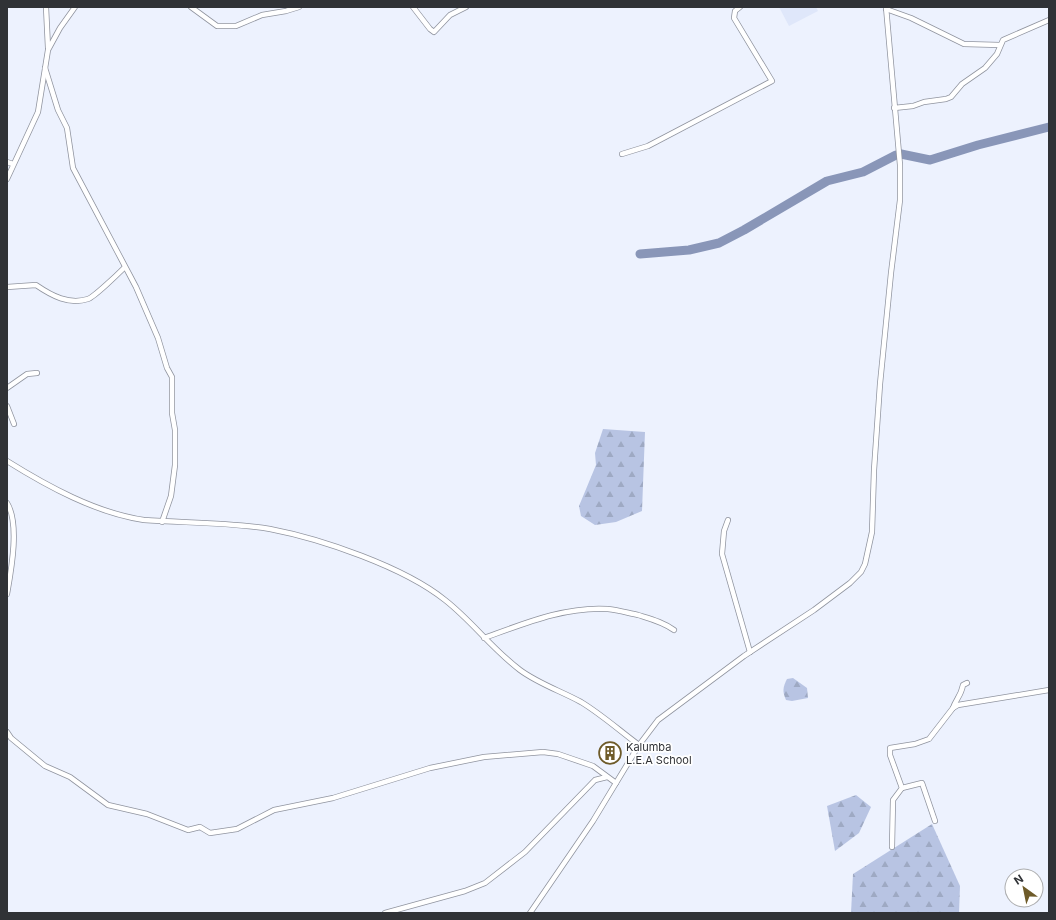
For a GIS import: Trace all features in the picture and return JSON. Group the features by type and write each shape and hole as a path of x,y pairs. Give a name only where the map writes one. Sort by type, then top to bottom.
{"street":[{"path":"7,179 38,112 48,50 46,7"},
{"path":"48,50 60,28 75,7"},
{"path":"191,7 218,26 236,26 262,15 299,7"},
{"path":"413,7 434,32 450,15 466,7"},
{"path":"622,154 648,146 772,81 734,18 735,11 740,7"},
{"path":"530,913 616,784 639,745 658,720 750,652 814,610 850,583 861,572 868,556 872,532 874,470 880,384 900,200 900,165 886,8 911,18 964,44 1000,45"},
{"path":"894,108 913,106 924,102 951,97 962,84 985,68 997,54 1003,40 1049,20"},
{"path":"45,68 58,110 67,128 73,168 109,235 124,268 136,287 155,328 173,382 175,465 171,496 162,522"},
{"path":"7,162 13,164"},
{"path":"7,287 36,285 60,299 64,298 72,301 90,299 124,268"},
{"path":"7,388 27,374 37,373"},
{"path":"7,406 14,424"},
{"path":"7,461 79,501 129,518 162,522 242,526 270,530 311,539 402,573 445,600 484,638 522,671 584,704 639,745"},
{"path":"7,504 10,511 15,538 7,594"},
{"path":"728,520 724,531 722,554 750,652"},
{"path":"484,638 552,616 595,609 610,609 649,618 674,630"},
{"path":"902,788 890,755 890,748 915,744 929,739 953,708 955,702 960,696 963,685 967,683"},
{"path":"953,708 958,705 1049,690"},
{"path":"7,732 10,738 45,766 70,777 108,805 147,814 188,830 200,827 210,834 236,829 274,810 333,798 430,768 484,757 537,752 558,754 593,766 616,784"},
{"path":"386,913 465,891 484,883 525,852 595,780 607,777"},
{"path":"892,847 893,800 902,788 922,783 935,821"}],"shaded area":[{"path":"779,7 816,7 818,11 789,26"}],"green space":[{"path":"603,429 645,432 642,511 616,522 595,525 581,516 579,506 596,465 595,453"},
{"path":"793,678 807,688 808,698 792,701 786,700 784,694 785,684 787,679"},
{"path":"856,795 871,807 859,833 835,851 827,806"},
{"path":"932,824 960,886 959,913 851,913 853,874"}],"waterway":[{"path":"901,154 930,160 978,145 1049,127"},
{"path":"640,254 689,250 719,243 827,181 863,172 896,155"}],"place":[{"name":"Kalumba L.E.A School","path":"610,753"}]}
